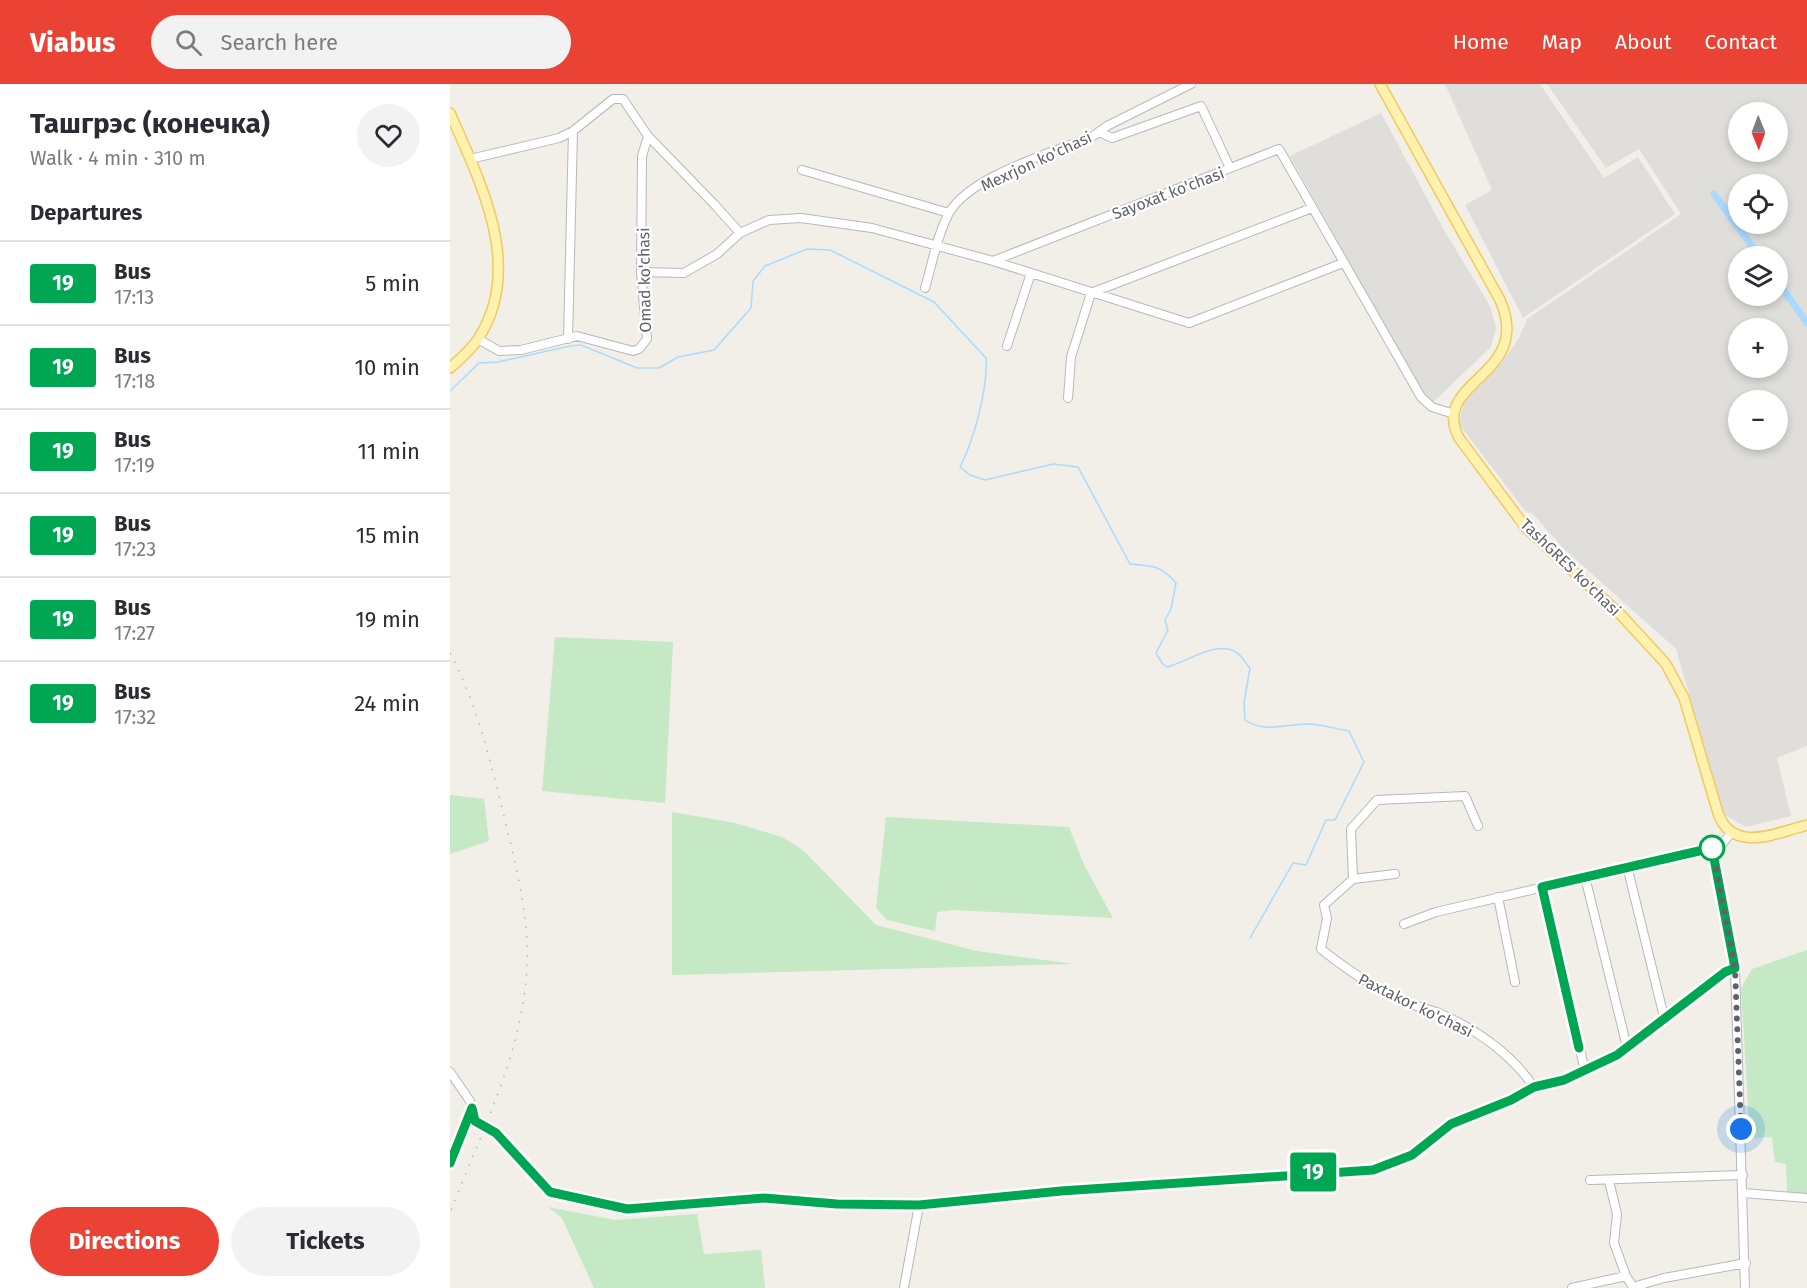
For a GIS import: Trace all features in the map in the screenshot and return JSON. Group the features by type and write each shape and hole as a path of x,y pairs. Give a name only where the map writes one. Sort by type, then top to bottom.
{"main road":[{"path":"1380,84 1500,300 1507,317 1508,333 1504,349 1496,361 1462,395 1454,414"},
{"path":"450,113 470,159 496,238 500,258 496,296 478,339 450,369"},
{"name":"TashGRES ko'chasi","path":"1454,414 1459,438 1526,528 1622,616 1666,664 1684,698 1720,821 1731,833"},
{"path":"1731,833 1753,838 1807,825"}],"street":[{"name":"Mexrjon ko'chasi","path":"925,288 949,213 968,193 997,176 1099,132 1191,84"},
{"path":"470,159 559,138 573,131 613,99 623,99 648,136 740,233"},
{"path":"1099,132 1112,138 1201,106 1230,168"},
{"path":"568,339 573,131"},
{"name":"Omad ko'chasi","path":"478,339 499,351 521,350 577,336 613,347 633,351 639,349 647,339 641,272 642,156 648,136"},
{"name":"Sayoxat ko'chasi","path":"993,261 1279,149 1421,397 1432,407 1454,414"},
{"path":"802,170 949,213"},
{"path":"1091,293 1312,208"},
{"path":"641,272 684,273 717,254 740,233 769,220 801,218 873,228 993,261 1189,323 1343,263"},
{"path":"1007,346 1031,273"},
{"path":"1068,398 1071,357 1091,293"},
{"path":"1395,874 1353,879 1351,829 1377,800 1465,796 1478,826"},
{"path":"1404,924 1436,912 1712,848 1724,843 1731,833"},
{"path":"1712,848 1735,968 1745,1288"},
{"path":"1628,866 1664,1017"},
{"path":"1585,877 1628,1047"},
{"name":"Paxtakor ko'chasi","path":"1353,879 1324,905 1327,918 1321,949 1354,976 1400,1000 1442,1014 1486,1038 1521,1068 1534,1087"},
{"path":"1542,887 1585,1071"},
{"path":"1498,897 1515,982"},
{"path":"450,1072 465,1092 475,1121 496,1133 550,1192 627,1209 764,1198 837,1204 919,1205 1061,1191 1373,1170 1412,1155 1451,1124 1511,1100 1534,1087 1564,1080 1617,1055 1725,972 1735,968"},
{"path":"450,1163 472,1108"},
{"path":"1590,1180 1743,1175"},
{"path":"1609,1181 1617,1214 1614,1243 1626,1276 1634,1288 1664,1278 1746,1263"},
{"path":"1743,1193 1807,1200"},
{"path":"904,1288 919,1205"},
{"path":"1572,1288 1626,1276"}],"shaded area":[{"path":"1445,84 1540,84 1604,178 1638,157 1675,214 1523,318 1465,205 1492,190"},
{"path":"1547,84 1807,84 1807,746 1777,758 1791,816 1746,827 1724,815 1676,649 1564,549 1532,513 1526,512 1459,424 1464,401 1502,362 1519,338 1527,319 1681,214 1639,149 1606,168"},
{"path":"1381,113 1444,230 1490,306 1496,328 1491,347 1431,404 1422,393 1290,156"}],"green space":[{"path":"555,637 673,642 665,803 542,791"},
{"path":"450,795 484,799 489,841 450,854"},
{"path":"672,812 735,823 782,837 803,850 876,925 977,951 1074,964 672,975"},
{"path":"886,817 1069,827 1085,867 1113,918 954,910 937,912 935,931 887,920 876,908"},
{"path":"1807,950 1807,1194 1787,1193 1786,1164 1775,1162 1772,1137 1750,1138 1741,988 1752,969"},
{"path":"548,1207 615,1220 697,1214 704,1254 761,1250 765,1288 594,1288 562,1218"}],"waterway":[{"path":"1714,194 1752,246"},
{"path":"450,391 479,363 498,362 570,346 581,345 637,368 659,368 678,357 714,350 751,308 753,281 765,266 807,249 830,250 934,302 986,358 985,384 979,414 960,467 970,475 985,480 1053,464 1078,467 1130,564 1161,570 1176,583 1171,609 1165,620 1168,630 1156,653 1162,663 1167,667 1212,650 1229,649 1239,654 1250,668 1244,703 1245,720 1269,727 1311,724 1349,731 1364,762 1335,820 1326,820 1306,865 1293,863 1250,938"},
{"path":"1788,296 1807,323"}],"railway":[{"path":"450,653 474,708 501,804 522,898 527,966 523,1003 504,1075 450,1213"}],"bus line":[{"name":"19","path":"450,1163 472,1108 475,1121 496,1133 550,1192 627,1209 764,1198 837,1204 919,1205 1061,1191 1322,1171 1373,1170 1412,1155 1451,1124 1511,1100 1534,1087 1564,1080 1617,1055 1725,972 1735,968 1712,848 1542,887 1579,1048"}],"route":[{"path":"1712,848 1735,968 1741,1129"}]}
